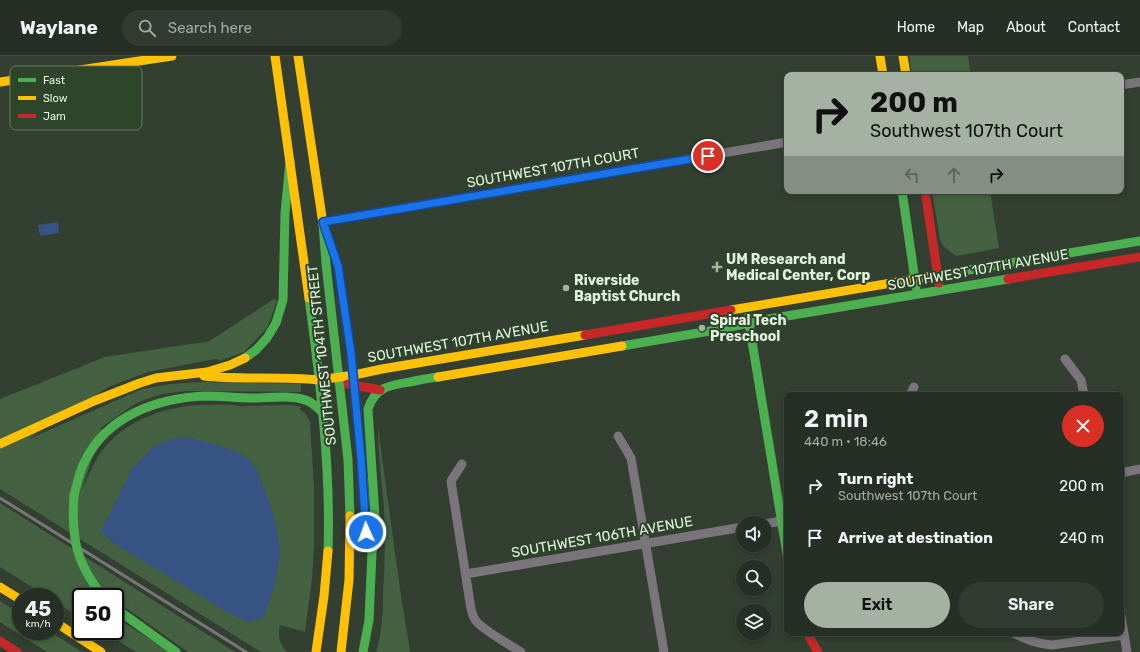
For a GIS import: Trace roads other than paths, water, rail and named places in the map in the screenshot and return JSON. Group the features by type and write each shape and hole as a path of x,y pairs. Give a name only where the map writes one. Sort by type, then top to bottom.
{"main road":[{"path":"106,66 172,56"},
{"name":"SOUTHWEST 104TH STREET","path":"275,56 299,226 322,412 328,503 328,542 326,580 317,650"},
{"name":"SOUTHWEST 104TH STREET","path":"298,56 323,222 326,264 348,460 350,500 349,580 341,652"},
{"path":"880,56 883,72"},
{"path":"903,56 906,72"},
{"path":"0,82 10,80"},
{"path":"3,443 72,410 135,385 152,380 194,374 224,366 253,353 263,343 276,324 282,309 285,213 290,161"},
{"path":"902,194 917,294"},
{"path":"925,194 940,290"},
{"path":"323,222 338,266 354,375 364,484 366,532 372,552"},
{"name":"SOUTHWEST 107TH AVENUE","path":"340,380 354,375 382,369 1140,241"},
{"name":"SOUTHWEST 107TH AVENUE","path":"194,374 218,378 293,378 340,380 355,385 380,390 396,384 716,330 810,312 1140,257"},
{"path":"808,297 810,312"},
{"path":"746,307 784,521"},
{"path":"363,652 368,620 372,552 376,532 368,413 372,398 380,390"},
{"path":"95,588 88,578 77,554 72,527 74,496 78,479 91,452 100,440 121,420 152,404 196,396 291,398 308,401 322,412"},
{"path":"0,587 12,594"},
{"path":"124,615 176,652"},
{"path":"64,628 101,652"},
{"path":"808,636 818,652"},
{"path":"0,641 17,652"}],"street":[{"path":"1124,85 1140,82"},
{"name":"SOUTHWEST 107TH COURT","path":"323,222 784,143"},
{"path":"1065,359 1082,380 1084,392"},
{"path":"618,436 631,458 664,652"},
{"path":"462,464 451,481 470,604 474,618 482,627 521,652"},
{"path":"1124,473 1140,470"},
{"path":"772,523 784,521"},
{"name":"SOUTHWEST 106TH AVENUE","path":"466,574 736,528"},
{"path":"1124,635 1127,652"},
{"path":"1019,636 1030,642 1043,645 1052,645 1117,636"}],"water":[{"path":"58,222 59,233 40,236 38,225"},
{"path":"185,437 216,445 238,453 253,464 260,477 276,524 279,554 279,563 275,582 263,618 249,622 232,615 112,542 101,531 132,469 152,448 169,440"}],"railway":[{"path":"0,498 246,652"}],"place":[{"name":"UM Research and Medical Center, Corp","path":"717,267"},
{"name":"Riverside Baptist Church","path":"566,288"},
{"name":"Spiral Tech Preschool","path":"702,328"}]}
